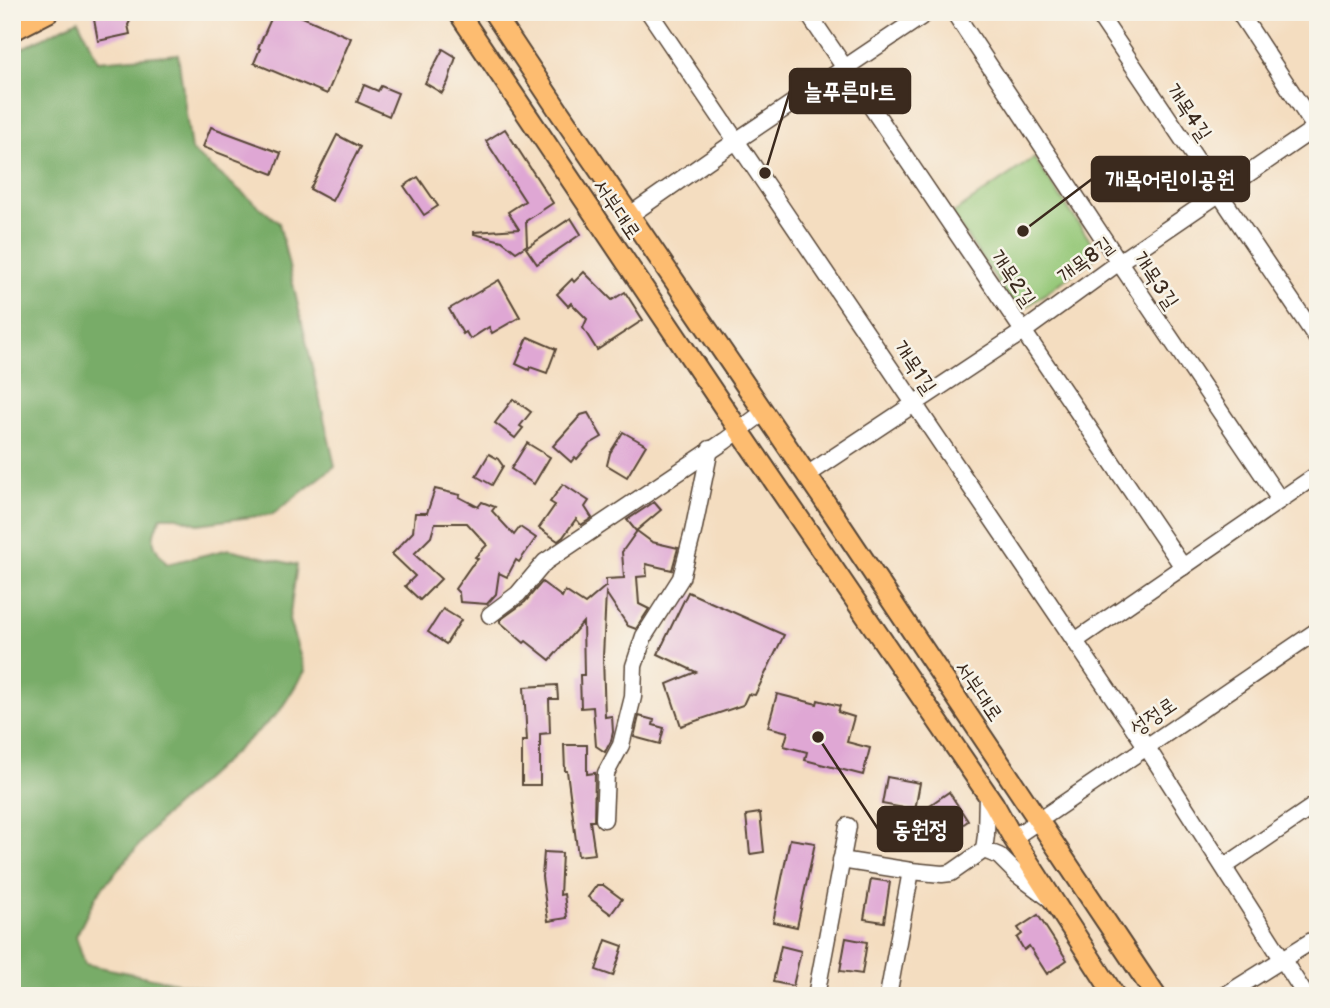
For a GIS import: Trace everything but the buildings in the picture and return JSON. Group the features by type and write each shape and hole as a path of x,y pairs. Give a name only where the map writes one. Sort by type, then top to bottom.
{"main road":[{"path":"12,31 50,12"},
{"name":"서부대로","path":"458,12 987,793 1115,996"},
{"name":"서부대로","path":"493,12 1156,996"}],"street":[{"name":"개목1길","path":"649,12 1146,746 1306,996"},
{"name":"개목2길","path":"807,12 1183,568"},
{"path":"630,215 928,12"},
{"name":"개목3길","path":"954,12 1280,500"},
{"name":"개목4길","path":"1097,12 1318,340"},
{"path":"1239,12 1317,129"},
{"name":"개목8길","path":"807,475 915,405 1218,193 1317,129"},
{"path":"490,615 518,594 545,562 764,412"},
{"path":"604,819 606,773 621,745 633,697 634,666 644,636 681,578 710,449"},
{"path":"1075,641 1318,474"},
{"name":"성정로","path":"1013,838 1318,630"},
{"path":"841,860 911,871 951,873 984,850 987,793"},
{"path":"1224,867 1318,803"},
{"path":"816,996 848,825"},
{"path":"984,850 999,856 1018,875 1056,904"},
{"path":"888,996 911,871"},
{"path":"1224,996 1318,937"}],"green space":[{"path":"78,20 98,61 178,54 191,150 279,223 335,466 273,514 198,524 177,517 161,517 153,537 158,552 167,564 229,549 297,565 289,620 305,671 279,712 163,817 97,894 76,936 85,964 239,996 12,996 12,53"},
{"path":"1034,158 1095,248 1094,259 1025,308 1015,308 952,214"}],"place":[{"name":"늘푸른마트","path":"765,173"},
{"name":"개목어린이공원","path":"1023,231"},
{"name":"동원정","path":"818,737"}]}
